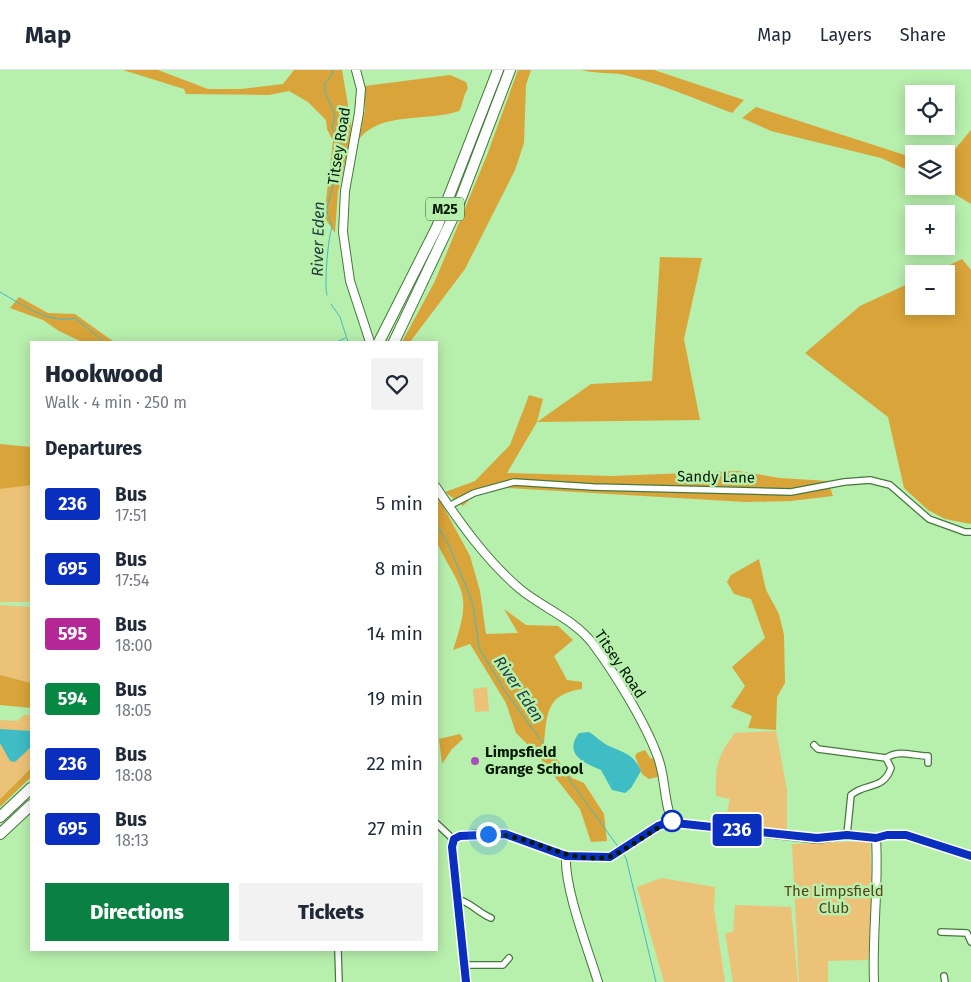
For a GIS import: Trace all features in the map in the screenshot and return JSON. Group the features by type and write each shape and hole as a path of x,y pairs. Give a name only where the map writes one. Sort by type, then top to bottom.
{"highway":[{"name":"M25","path":"380,341 437,227 498,70"},
{"name":"M25","path":"394,341 433,263 468,185 510,70"},
{"path":"0,817 30,789"},
{"path":"0,834 30,806"}],"main road":[{"name":"Titsey Road","path":"356,70 361,89 359,113 345,191 343,232 350,281 370,341"},
{"name":"Titsey Road","path":"438,490 507,577 522,590 560,615 592,643 633,707 657,754 672,821"},
{"path":"598,982 570,888 565,866 566,856 610,857 658,826 672,821 700,827 817,838 847,835 876,838 887,835 906,835 970,853"},
{"path":"874,982 873,954 878,874 876,838"}],"street":[{"name":"Sandy Lane","path":"449,506 474,493 514,482 593,487 791,492 844,482 870,480 890,485 929,519 953,528 971,532"},
{"path":"814,745 818,749 886,758 892,754 899,753 928,756 928,763"},
{"path":"847,835 851,795 859,788 878,784 887,778 891,768 886,758"},
{"path":"438,825 454,839"},
{"path":"454,839 472,834 505,834 566,856"},
{"path":"454,839 452,847 466,965 466,982"},
{"path":"458,899 472,903 480,913 491,918"},
{"path":"941,932 967,934 971,942"},
{"path":"338,951 339,982"},
{"path":"466,965 502,965 509,958"}],"green space":[{"path":"30,484 30,602 0,602 0,489"},
{"path":"0,605 30,607 30,683 0,675"},
{"path":"487,687 489,711 475,712 473,689"},
{"path":"24,715 30,715 30,769 0,799 0,720 17,721"},
{"path":"776,731 787,790 787,830 725,821 730,799 716,796 718,762 724,748 735,733"},
{"name":"The Limpsfield Club","path":"870,841 873,906 868,960 828,961 828,982 799,982 792,844"},
{"path":"661,878 715,887 714,909 725,982 664,982 637,887"},
{"path":"735,905 791,907 798,982 733,982 725,933 733,932"}],"shaded area":[{"path":"123,70 158,70 208,89 241,89 283,84 294,70 342,70 351,123 350,141 338,192 335,233 324,217 333,141 327,129 326,120 308,102 289,91 269,95 186,94 184,89"},
{"path":"518,70 531,70 526,85 524,143 515,170 465,269 411,341 403,341 435,281 487,155"},
{"path":"582,70 654,70 744,100 732,113 638,79 620,74"},
{"path":"450,75 466,82 468,88 459,111 380,124 368,130 359,139 365,110 365,86"},
{"path":"756,107 905,155 905,169 881,158 771,131 742,118"},
{"path":"971,130 971,204 955,194 955,149"},
{"path":"660,257 702,258 684,339 700,420 537,422 591,384 652,381"},
{"path":"962,259 971,270 971,524 945,519 928,510 904,488 888,417 805,353 860,306 905,285 905,315 955,315 955,265 950,265"},
{"path":"19,297 48,313 75,314 113,341 80,341 59,331 43,320 10,308"},
{"path":"529,395 543,399 537,422 507,473 612,476 738,471 780,478 828,481 833,496 791,501 745,502 506,488 475,494 463,506 445,492 475,481 510,445"},
{"path":"0,444 30,447 30,485 0,489"},
{"path":"438,497 470,556 480,591 486,634 518,633 504,609 526,625 558,626 573,640 554,656 567,680 582,682 582,689 570,691 555,700 548,714 544,743 572,778 584,783 604,814 607,841 591,842 580,809 537,754 516,733 506,703 470,644 453,650 459,631 463,603 458,583 438,545"},
{"path":"759,559 766,590 779,614 784,635 785,683 777,697 776,730 748,728 752,716 731,707 745,686 732,667 765,638 751,599 734,594 727,582 731,575"},
{"path":"0,675 30,683 30,708 0,705"},
{"path":"460,734 463,739 452,749 442,764 439,739"},
{"path":"645,750 651,759 656,756 661,776 649,779 642,774 635,756 637,753"},
{"path":"30,769 30,778 0,807 0,799"}],"water":[{"path":"0,729 30,731 30,748 15,762 10,761 0,743"},
{"path":"589,732 606,745 632,757 638,765 641,771 631,788 625,793 612,790 601,770 582,761 574,752 573,747 579,733"}],"waterway":[{"name":"River Eden","path":"327,295 327,263 332,228 327,209 339,155 337,135 332,128 335,115 325,92 325,83 332,75 333,70"},
{"path":"0,292 26,308 45,316 65,319 75,318 103,341"},
{"name":"River Eden","path":"331,304 340,317 348,341"},
{"path":"339,341 345,338"},
{"name":"River Eden","path":"438,527 449,545 473,604 479,648 505,691 619,848"},
{"name":"River Eden","path":"623,854 626,858 656,982"}],"bus line":[{"name":"236","path":"466,982 466,965 452,847 454,839 460,836 505,834 543,846 566,856 610,857 658,826 672,821 700,827 817,838 847,835 876,838 887,835 906,835 918,837 971,856"}],"place":[{"name":"Limpsfield Grange School","path":"475,761"}],"route":[{"path":"488,834 505,834 517,837 566,856 610,857 658,826 672,821"}]}
